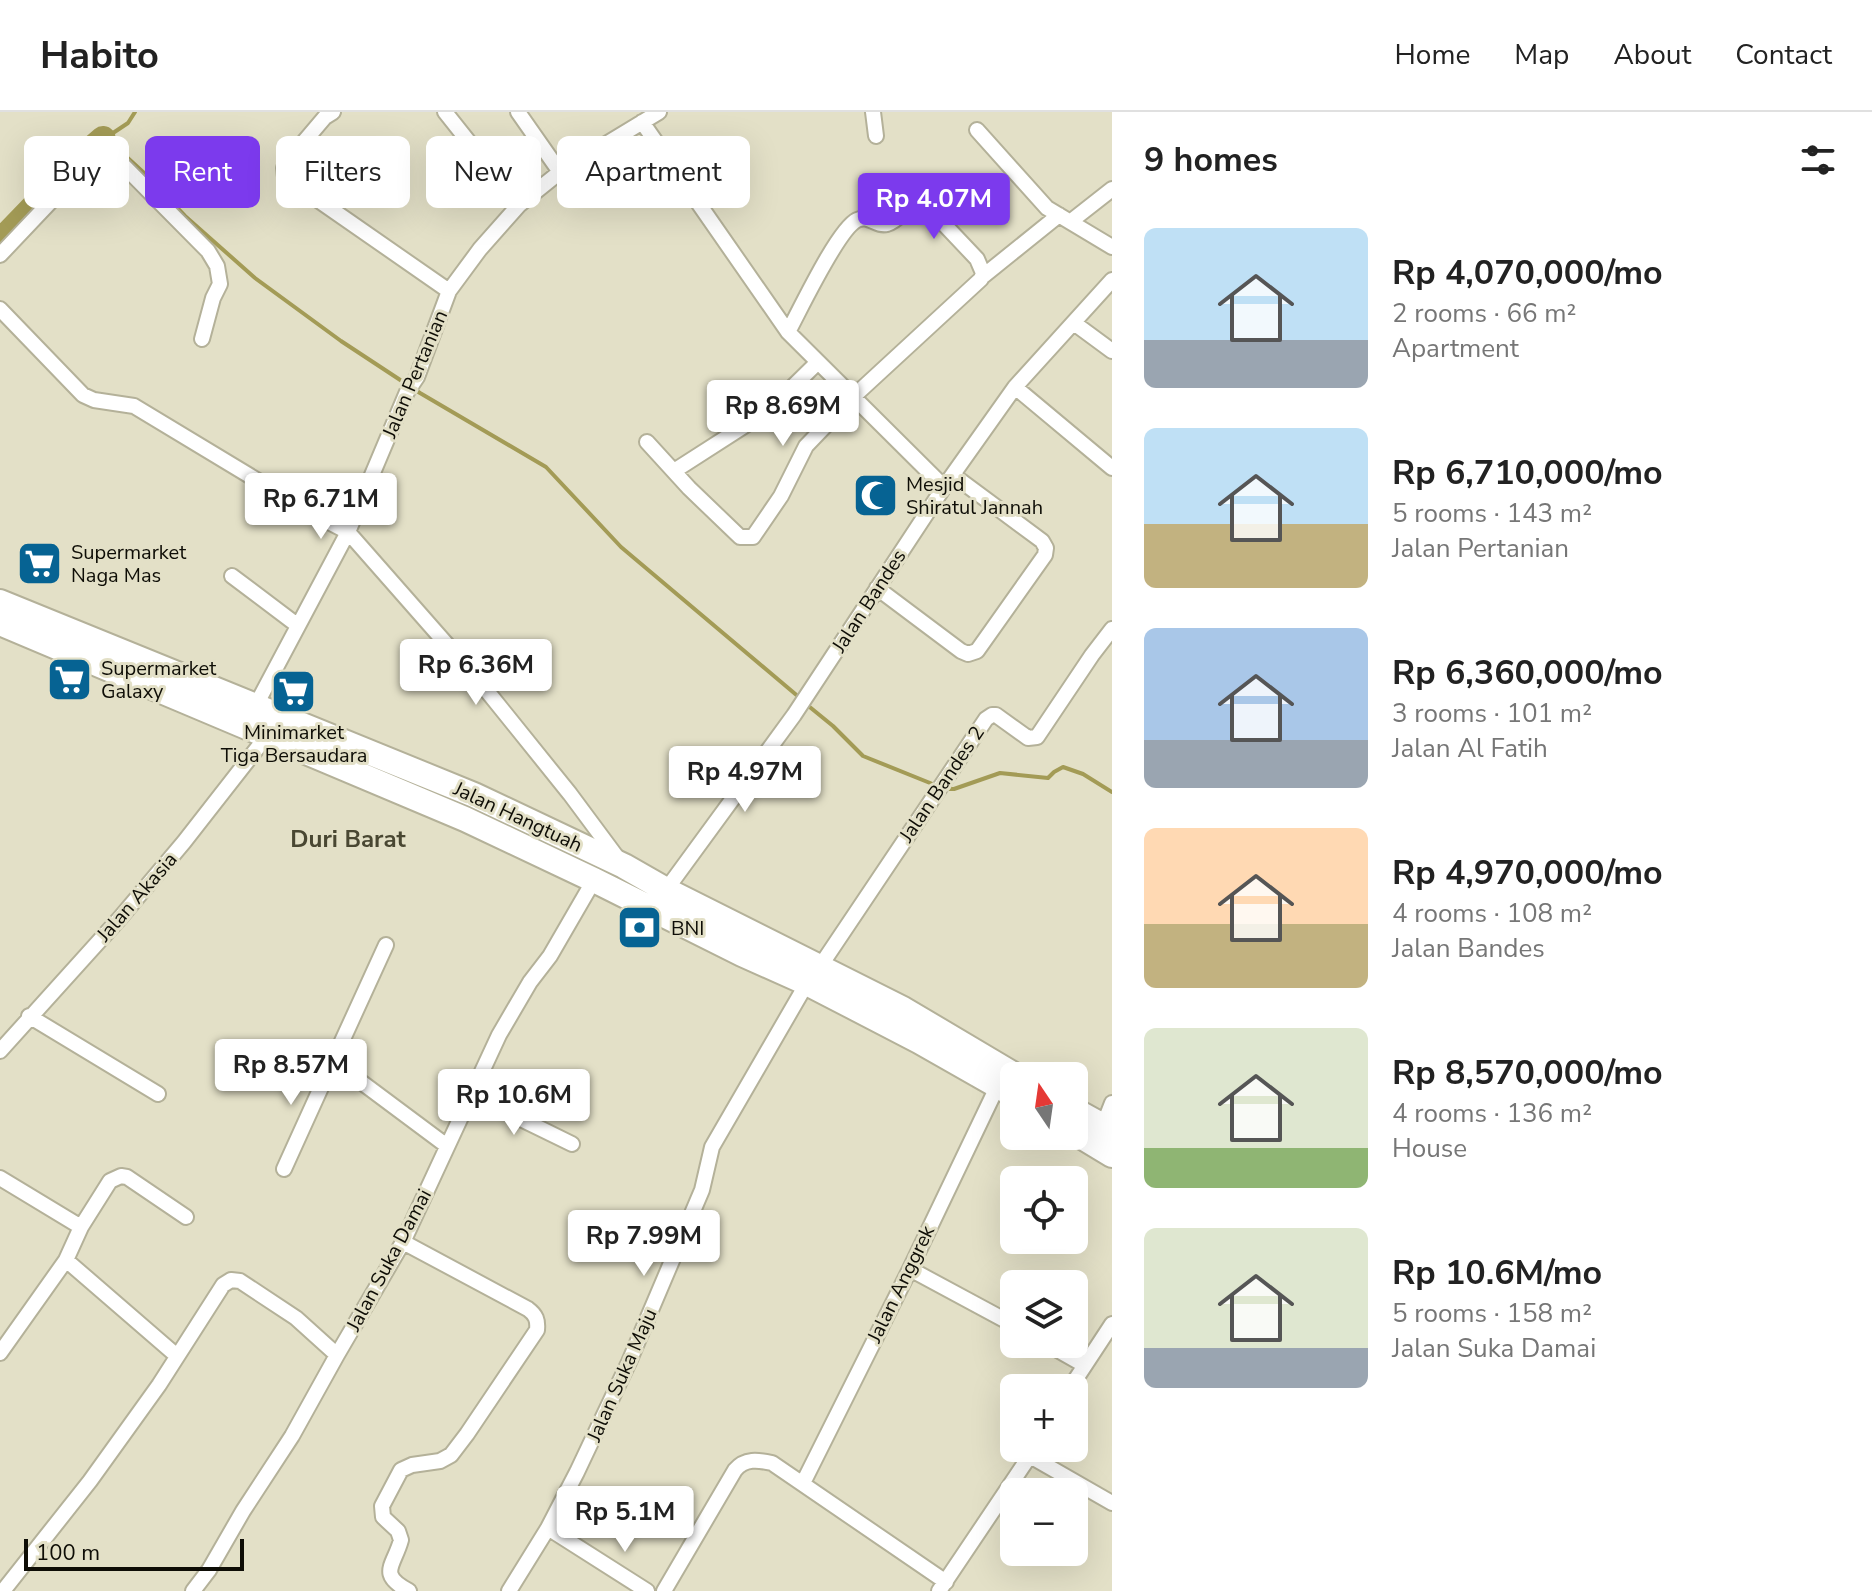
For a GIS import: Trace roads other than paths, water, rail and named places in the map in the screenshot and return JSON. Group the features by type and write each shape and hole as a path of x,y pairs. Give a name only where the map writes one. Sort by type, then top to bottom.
{"highway":[{"name":"Jalan Hangtuah","path":"0,602 474,795 624,866 747,944"},
{"name":"Jalan Hangtuah","path":"0,623 465,819 594,880 747,944 813,975 919,1041 1000,1081"},
{"path":"1088,1114 1109,1120"},
{"path":"1088,1140 1112,1155"}],"street":[{"path":"333,112 325,117 286,163 285,177 449,291"},
{"path":"445,112 464,136"},
{"path":"518,112 557,168"},
{"name":"Jalan Pertanian","path":"619,136 659,112"},
{"path":"873,112 876,136"},
{"path":"642,122 788,332 853,397 949,481 1042,541 1046,548 1045,555 973,653 961,651 877,588"},
{"path":"977,130 1047,208 1112,247"},
{"path":"0,255 90,160 106,154 115,157 208,251 217,266 220,284 202,339"},
{"name":"Jalan Pertanian","path":"541,187 557,174"},
{"path":"647,442 740,537 753,537 781,496 806,446 853,397 982,277 1112,189"},
{"path":"788,332 839,238 859,219 869,218 878,224 887,224 909,206 924,203 977,259 982,277"},
{"name":"Jalan Pertanian","path":"255,707 348,532 449,291 516,208"},
{"name":"Jalan Bandes","path":"666,890 794,715 1015,387 1112,280"},
{"path":"0,309 83,395 94,400 134,406 348,532 479,681 624,866"},
{"path":"1074,323 1112,351"},
{"path":"674,471 769,410 818,362"},
{"path":"1015,387 1112,468"},
{"path":"232,576 297,625"},
{"name":"Jalan Bandes 2","path":"813,975 986,719 992,715 1001,718 1028,738 1037,737 1112,629"},
{"name":"Jalan Akasia","path":"0,1051 120,918 266,737"},
{"name":"Jalan Suka Damai","path":"193,1591 292,1436 403,1242 499,1035 594,880"},
{"path":"284,1169 386,945"},
{"name":"Jalan Suka Maju","path":"509,1591 548,1528 629,1362 702,1190 712,1147 813,975"},
{"path":"29,1016 158,1094"},
{"path":"333,1061 447,1146"},
{"path":"472,1095 572,1144"},
{"name":"Jalan Anggrek","path":"803,1483 910,1269 1000,1102"},
{"path":"0,1353 66,1260 81,1227 110,1181 127,1177 186,1217"},
{"path":"0,1178 81,1227"},
{"path":"403,1242 528,1309 534,1313 537,1323 537,1330 451,1455 440,1461 401,1470 382,1506 383,1517 398,1531 401,1540 390,1571 391,1578 409,1591"},
{"path":"66,1260 177,1356"},
{"path":"910,1269 1000,1317"},
{"path":"3,1591 90,1481 223,1285 240,1281 296,1318 337,1355"},
{"path":"1079,1374 1112,1324"},
{"path":"1072,1358 1084,1365"},
{"path":"664,1591 739,1465 752,1460 772,1463 803,1483 942,1587 1026,1462"},
{"path":"1048,1462 1112,1503"},
{"path":"548,1528 647,1591"}],"waterway":[{"path":"108,136 128,123 135,112"},
{"path":"129,159 185,216 255,278 341,341 420,393 546,467 621,547 800,698"},
{"path":"0,242 33,208"},
{"path":"806,704 863,756 935,785"},
{"path":"944,789 954,789 1000,773 1048,778 1063,767 1083,774 1112,792"}],"place":[{"name":"Mesjid Shiratul Jannah","path":"875,495"},
{"name":"Supermarket Naga Mas","path":"40,563"},
{"name":"Supermarket Galaxy","path":"70,680"},
{"name":"Minimarket Tiga Bersaudara","path":"294,692"},
{"name":"BNI","path":"640,928"}],"district":[{"name":"Duri Barat","path":"348,839"}]}
